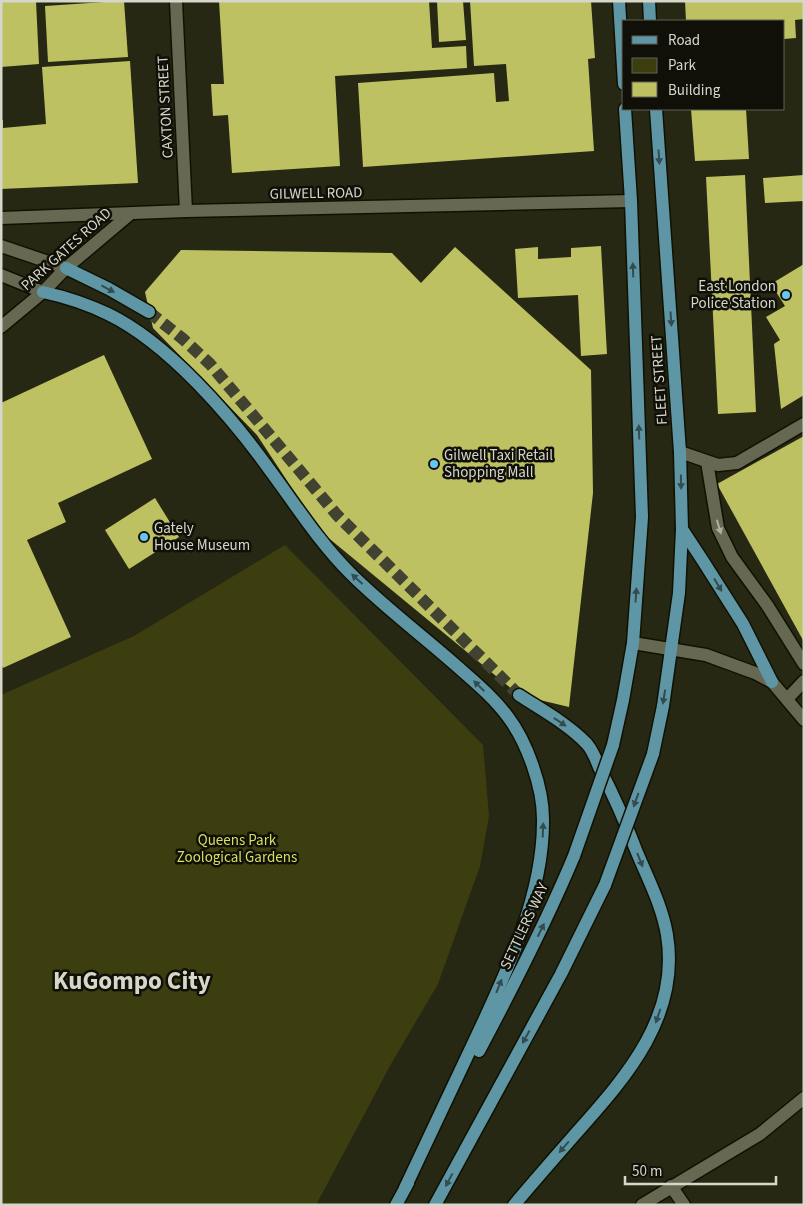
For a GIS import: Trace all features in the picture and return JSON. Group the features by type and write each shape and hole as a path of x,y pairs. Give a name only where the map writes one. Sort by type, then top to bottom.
{"main road":[{"path":"619,1 622,51"},
{"path":"649,1 650,20"},
{"name":"FLEET STREET","path":"625,110 631,201 642,517 632,643"},
{"name":"FLEET STREET","path":"656,110 680,452 682,529 680,593 672,649"},
{"path":"66,268 109,289 149,312"},
{"path":"43,292 73,299 111,315 145,337 183,370 245,437 312,528 350,573 481,688 509,718 526,749 539,782 544,816 542,849 532,895 519,938 492,1004 405,1188"},
{"path":"682,529 743,624 772,682"},
{"name":"SETTLERS WAY","path":"396,1205 519,976 574,856 613,745 623,700 632,643"},
{"path":"435,1205 561,974 605,885 653,754 672,649"},
{"path":"514,1205 598,1108 643,1050 655,1025 662,1003 667,981 669,958 660,909 614,796 588,745 574,732 519,695"}],"street":[{"name":"CAXTON STREET","path":"176,1 186,211"},
{"name":"GILWELL ROAD","path":"1,218 186,211 631,201"},
{"name":"PARK GATES ROAD","path":"1,327 43,292 66,268 130,214"},
{"path":"1,246 66,268"},
{"path":"1,275 43,292"},
{"path":"680,452 718,466 736,463 804,424"},
{"path":"707,462 718,528 732,557 767,605 804,664"},
{"path":"632,643 706,655 754,672 772,682 804,720"},
{"path":"787,699 804,681"},
{"path":"642,1205 670,1186 760,1134 804,1098"},
{"path":"670,1186 684,1205"}],"green space":[{"name":"Queens Park Zoological Gardens","path":"285,545 483,745 489,816 480,866 438,984 391,1064 316,1205 1,1205 1,695 134,636"}],"building":[{"path":"36,1 39,64 1,67 1,2"},
{"path":"124,1 128,57 48,62 45,6"},
{"path":"219,1 429,1 432,48 466,46 467,68 335,76 340,166 232,173 228,115 213,116 211,84 224,84"},
{"path":"437,1 463,1 466,40 439,42"},
{"path":"470,1 591,1 595,58 588,59 594,151 363,167 358,83 494,73 496,102 509,101 506,64 474,66"},
{"path":"685,1 804,1 804,19 795,20 796,38 785,39 785,20 686,20"},
{"path":"130,61 138,183 1,189 1,120 3,120 3,128 46,124 42,67"},
{"path":"691,110 746,110 749,159 695,161"},
{"path":"745,175 756,412 718,414 706,177"},
{"path":"804,175 804,201 765,203 763,178"},
{"path":"601,246 607,354 581,356 578,295 518,298 515,249 538,247 538,259 571,257 571,248"},
{"name":"Gilwell Taxi Retail Shopping Mall","path":"455,247 591,370 593,493 569,707 519,695 320,531 257,435 153,328 145,292 181,250 392,253 421,283"},
{"path":"804,264 804,395 781,409 774,344 780,340 766,317 785,306 771,284"},
{"path":"104,355 152,459 58,503 66,522 27,540 71,637 3,668 1,664 1,403"},
{"path":"804,436 804,642 717,484"},
{"path":"155,498 179,537 129,569 105,530"}],"tunnel":[{"path":"149,312 183,339 210,364 337,515 519,695"}],"place":[{"name":"East London Police Station","path":"786,295"},
{"name":"Gilwell Taxi Retail Shopping Mall","path":"434,464"},
{"name":"Gately House Museum","path":"144,537"}],"district":[{"name":"KuGompo City","path":"132,980"}]}
